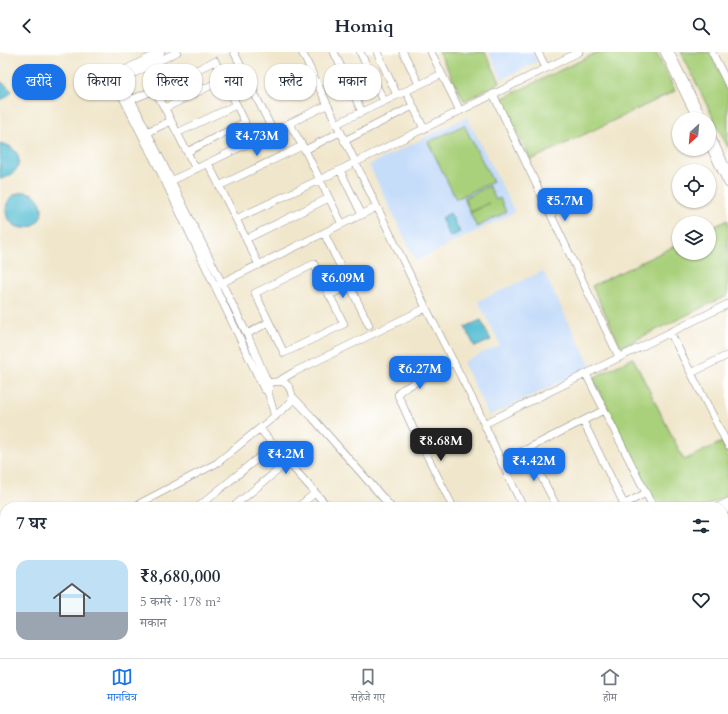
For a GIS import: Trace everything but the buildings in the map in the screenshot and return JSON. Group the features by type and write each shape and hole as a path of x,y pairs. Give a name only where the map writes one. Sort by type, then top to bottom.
{"street":[{"path":"135,68 161,52"},
{"path":"135,71 177,52"},
{"path":"234,52 240,64"},
{"path":"302,52 344,141 454,362 521,502"},
{"path":"334,52 362,112"},
{"path":"360,52 384,101"},
{"path":"377,52 397,95"},
{"path":"404,52 419,84"},
{"path":"431,52 460,111"},
{"path":"538,52 546,68"},
{"path":"236,219 320,180 546,68 563,55 579,52"},
{"path":"664,52 694,112"},
{"path":"670,52 699,112"},
{"path":"712,52 728,84"},
{"path":"202,67 215,61 216,64"},
{"path":"336,124 442,74"},
{"path":"165,108 210,86"},
{"path":"406,91 424,129"},
{"path":"493,94 619,357"},
{"path":"129,101 143,95"},
{"path":"257,99 273,131"},
{"path":"161,100 196,169"},
{"path":"187,152 245,122 234,100"},
{"path":"129,101 172,180 264,389 268,392"},
{"path":"129,101 219,284 248,334 268,383 268,392 275,417"},
{"path":"177,132 236,105"},
{"path":"172,180 327,105"},
{"path":"344,141 414,106"},
{"path":"147,132 171,120"},
{"path":"289,123 342,224"},
{"path":"219,186 340,132"},
{"path":"716,147 728,172"},
{"path":"715,156 728,184"},
{"path":"208,163 259,265"},
{"path":"340,170 362,215"},
{"path":"246,239 329,198"},
{"path":"219,284 377,207"},
{"path":"324,233 369,325"},
{"path":"314,264 329,295 344,324 284,353 255,294 314,264"},
{"path":"329,295 349,286"},
{"path":"484,424 728,304"},
{"path":"268,383 279,381 294,372 426,308"},
{"path":"248,334 269,322"},
{"path":"670,332 728,445"},
{"path":"691,372 728,355"},
{"path":"450,502 398,396 403,388 454,362"},
{"path":"586,374 650,502"},
{"path":"279,381 286,383 292,396 387,502"},
{"path":"143,502 217,463 275,417 290,403 292,396"},
{"path":"501,461 604,410"},
{"path":"583,421 620,502"},
{"path":"260,429 323,502"},
{"path":"204,502 274,445"},
{"path":"527,449 554,502"},
{"path":"239,502 288,462"},
{"path":"304,502 315,493"},
{"path":"629,502 646,493"}],"shaded area":[{"path":"489,52 532,52 537,62 502,79"},
{"path":"467,117 515,212 416,261 369,165"},
{"path":"543,271 591,367 489,416 463,362 500,345 478,301"}],"green space":[{"path":"439,52 485,52 500,82 464,101"},
{"path":"598,52 656,52 675,91 531,160 501,99"},
{"path":"681,52 710,52 728,89 728,148 716,123 716,112 710,112"},
{"path":"464,125 493,182 456,199 428,142"},
{"path":"489,186 496,200 500,198 506,212 477,227 470,213 489,203 470,212 464,198"},
{"path":"728,220 728,295 621,347 592,286 672,247 672,260 716,260 716,226"},
{"path":"633,358 684,460 722,442 728,455 728,495 713,502 655,502 593,378"}],"water":[{"path":"0,81 12,91 7,97 0,100"},
{"path":"0,143 8,145 14,149 19,160 15,171 9,176 1,179 0,179"},
{"path":"27,192 37,197 41,203 41,217 37,223 31,227 21,228 11,223 7,217 6,207 11,197 17,193"},
{"path":"450,213 460,232 450,237 441,218"},
{"path":"481,320 491,340 475,347 465,327"}]}
